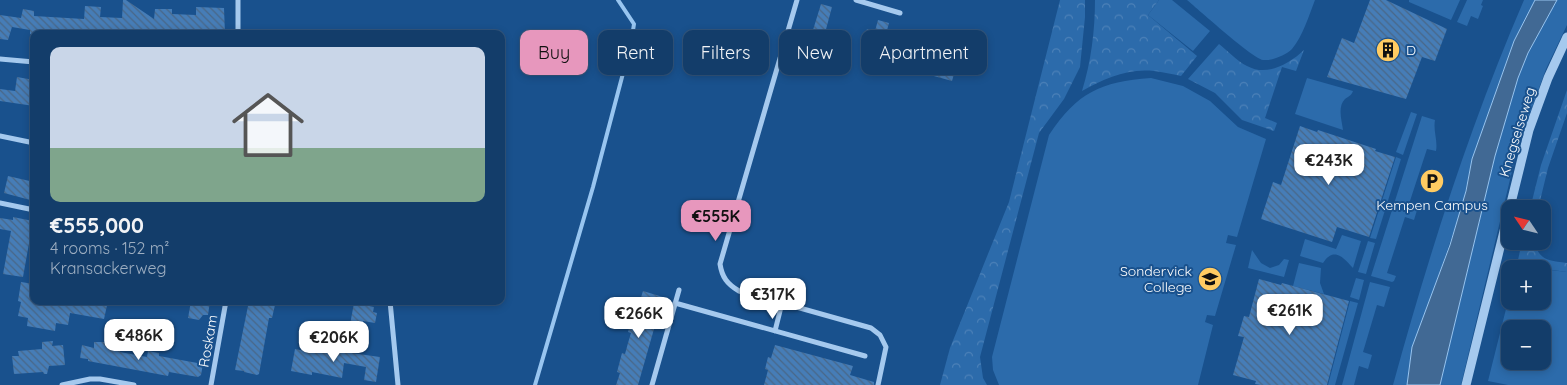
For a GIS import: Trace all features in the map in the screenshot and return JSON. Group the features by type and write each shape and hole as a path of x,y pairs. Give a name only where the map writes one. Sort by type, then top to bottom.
{"street":[{"path":"238,0 238,30"},
{"path":"797,0 720,264 722,275 729,285 739,291 871,328 880,335 886,346 878,385"},
{"path":"856,0 900,12"},
{"name":"Knegselseweg","path":"1466,385 1529,130 1548,78 1567,37"},
{"path":"0,59 30,62"},
{"path":"0,142 1,136 30,142"},
{"path":"0,203 30,209"},
{"path":"652,385 679,290"},
{"path":"675,303 865,356"},
{"path":"775,331 782,304"},
{"name":"Roskam","path":"212,385 225,305"},
{"path":"390,305 398,385"},
{"path":"62,385 90,379 100,379 134,385"}],"green space":[{"path":"1060,0 1085,0 1080,67 1064,99 1039,133 980,357 983,378 987,385 940,385 950,348 1009,202"},
{"path":"1095,0 1159,0 1148,15 1197,56 1181,76 1154,71 1134,71 1099,82 1082,91 1092,46"},
{"path":"1159,0 1172,0 1210,31 1193,51 1148,15"},
{"path":"1187,0 1315,0 1303,32 1292,49 1279,57 1263,60 1225,33"},
{"path":"1409,0 1460,0 1451,20 1409,2"},
{"path":"1467,0 1483,0 1481,5 1483,6 1478,19 1471,16 1467,26 1457,22"},
{"path":"1524,0 1535,0 1514,41 1472,159 1463,204 1419,329 1410,362 1407,385 1393,385 1421,287 1468,142"},
{"path":"1557,0 1567,0 1567,25 1546,69 1518,146 1505,200 1501,200 1501,217 1461,385 1440,385 1495,156 1518,78 1528,53"},
{"path":"1219,44 1243,64 1262,70 1285,64 1304,50 1296,71 1282,67 1265,118 1277,123 1274,131 1242,120 1215,93 1188,79"},
{"path":"1151,78 1183,86 1210,101 1238,127 1266,139 1237,237 1228,235 1226,243 1236,245 1215,316 1207,315 1205,322 1213,325 1198,385 999,385 993,370 992,357 1049,135 1070,109 1092,92 1104,86"},
{"path":"1307,78 1353,91 1341,106 1343,130 1295,114"},
{"path":"1567,90 1567,113 1548,168 1540,200 1532,200 1541,165"},
{"path":"1411,112 1417,114 1403,155 1396,152"},
{"path":"1422,116 1435,120 1436,151 1427,149 1409,204 1418,207 1414,220 1405,217 1387,273 1396,276 1392,282 1371,276"},
{"path":"1396,157 1401,159 1376,239 1370,238"},
{"path":"1342,235 1361,241 1353,268 1339,255 1335,254 1327,258 1323,263 1300,256 1305,239 1336,249"},
{"path":"1368,241 1375,243 1366,274 1358,272"},
{"path":"1252,250 1261,263 1270,268 1279,265 1284,259 1289,260 1284,277 1248,268"},
{"path":"1520,250 1538,250 1542,256 1551,260 1518,260"},
{"path":"1551,260 1567,263 1567,272 1551,270"},
{"path":"1299,263 1321,268 1320,283 1324,294 1293,286"},
{"path":"1551,270 1567,272 1567,385 1508,385 1488,381 1501,329 1501,370 1551,370 1551,320 1503,320 1506,310 1551,310"},
{"path":"1356,278 1364,280 1359,300 1350,297"},
{"path":"1370,282 1390,287 1384,307 1377,305 1363,352 1372,355 1368,369 1359,366 1354,385 1342,385"},
{"path":"1350,301 1358,303 1335,385 1328,385"}],"shaded area":[{"path":"1535,0 1557,0 1528,53 1518,78 1495,156 1440,385 1407,385 1412,347 1450,245 1466,191 1472,159 1514,41"}],"building":[{"path":"123,0 126,0 154,19 155,9 172,9 172,14 196,15 196,7 224,8 225,30 30,30 12,27 8,40 0,39 0,15 21,18 23,9 34,11 34,16 84,19 85,6 101,7 100,17 122,18"},
{"name":"D","path":"1370,0 1386,0 1447,29 1435,61 1422,57 1406,99 1327,77 1342,38 1354,43"},
{"path":"821,4 832,7 826,30 813,30"},
{"path":"878,20 889,23 887,30 875,30"},
{"path":"930,75 954,75 952,81"},
{"path":"17,77 30,79 30,105 0,101 0,89 15,91"},
{"path":"1300,126 1317,132 1318,130 1395,157 1369,237 1337,227 1332,242 1261,219 1273,182 1281,185"},
{"path":"8,176 30,181 30,200 4,193"},
{"path":"13,217 30,220 30,238 23,277 3,274 11,231 0,229 0,218 13,220"},
{"path":"1259,279 1281,285 1282,283 1349,301 1327,385 1261,385 1255,384 1256,381 1233,375 1244,337 1238,336 1244,316 1249,317"},
{"path":"21,282 30,283 30,305 107,305 104,319 70,313 68,325 56,323 55,331 27,326 28,318 18,316 21,302 18,301"},
{"path":"643,291 663,297 638,385 616,385 620,373 617,372 622,353 625,354 631,333 628,332 633,312 636,313"},
{"path":"190,305 209,305 208,315 203,315 199,320 188,318"},
{"path":"248,305 275,305 272,318 269,318 259,374 235,370"},
{"path":"354,305 374,307 373,312 377,313 375,323 363,321 361,332 349,330"},
{"path":"53,341 52,346 63,345 65,365 49,366 47,374 43,372 14,374 12,356 19,356 18,351 42,349 42,342"},
{"path":"94,342 122,344 120,352 147,357 148,351 159,353 159,356 203,364 201,375 198,377 169,372 168,376 80,358 82,345 94,348"},
{"path":"775,345 853,366 850,375 874,382 874,385 764,385 768,370 765,369 768,357 771,358"},
{"path":"316,348 380,357 376,382 364,380 366,367 344,363 342,378 312,372 312,375 291,371 295,349 315,353"}],"waterway":[{"path":"535,385 593,187 631,43 634,24 618,0"}],"place":[{"name":"D","path":"1388,50"},
{"name":"Kempen Campus","path":"1432,181"},
{"name":"Sondervick College","path":"1210,279"}]}
